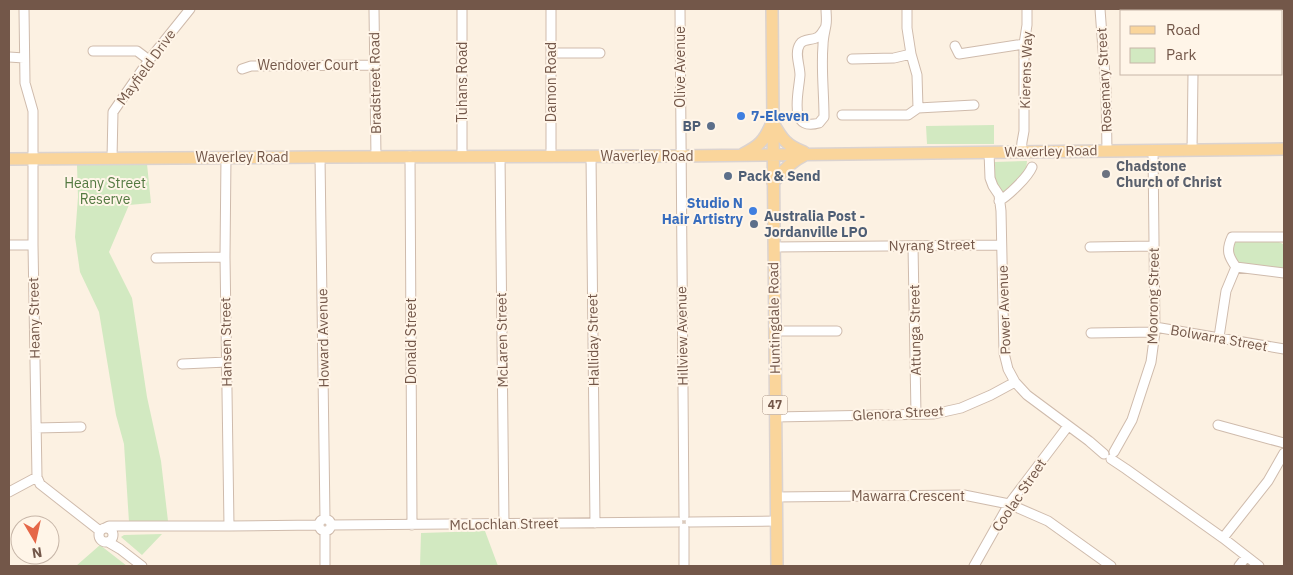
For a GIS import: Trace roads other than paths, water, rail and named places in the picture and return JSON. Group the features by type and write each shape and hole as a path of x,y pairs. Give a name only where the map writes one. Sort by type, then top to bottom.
{"main road":[{"name":"Huntingdale Road","path":"772,9 777,566"},
{"path":"772,121 785,142 807,154"},
{"path":"742,154 761,143 772,121"},
{"name":"Waverley Road","path":"9,159 681,156 1284,149"},
{"path":"773,183 795,160 807,154"}],"street":[{"name":"Heany Street","path":"24,9 25,83 33,111 37,477"},
{"name":"Mayfield Drive","path":"112,158 113,112 149,60 190,9"},
{"name":"Bradstreet Road","path":"374,9 376,157"},
{"name":"Tuhans Road","path":"462,9 462,156"},
{"name":"Damon Road","path":"551,9 551,156"},
{"name":"Olive Avenue","path":"680,9 681,156"},
{"path":"825,28 818,37 802,42 798,50 800,75 797,93 798,113 802,122 807,125 819,124 824,117 821,75 822,44 825,28 826,9"},
{"path":"907,9 907,28 917,75 918,108"},
{"name":"Kierens Way","path":"1024,152 1026,140 1024,131 1024,44 1027,25 1026,9"},
{"name":"Rosemary Street","path":"1100,9 1106,90 1107,151"},
{"path":"955,46 958,54 1024,44"},
{"path":"93,51 137,51 149,60"},
{"path":"552,53 600,52"},
{"path":"852,59 894,58 911,54"},
{"path":"9,57 24,58"},
{"name":"Wendover Court","path":"242,69 251,66 375,65"},
{"path":"1192,150 1193,75"},
{"path":"842,116 908,114 918,108 974,106"},
{"name":"Moorong Street","path":"1110,453 1132,420 1150,362 1155,330 1153,150"},
{"name":"Power Avenue","path":"986,152 990,178 998,195 1001,211 1004,353 1008,369 1015,382 1027,394 1068,426 1110,453 1126,469 1259,566"},
{"name":"Donald Street","path":"410,156 412,525"},
{"name":"McLaren Street","path":"500,156 504,524"},
{"name":"Halliday Street","path":"591,156 595,523"},
{"name":"Hillview Avenue","path":"681,156 684,566"},
{"name":"Hansen Street","path":"226,157 225,257 229,526"},
{"name":"Howard Avenue","path":"320,157 325,566"},
{"path":"999,201 1029,173 1032,167"},
{"path":"1284,237 1232,237 1228,256 1236,267 1284,273"},
{"path":"9,245 33,245"},
{"name":"Nyrang Street","path":"774,247 1001,245"},
{"name":"Attunga Street","path":"913,246 916,414"},
{"path":"1090,247 1154,246"},
{"path":"156,258 225,257"},
{"path":"1219,337 1226,291 1236,267"},
{"name":"Bolwarra Street","path":"1091,333 1155,330 1219,337 1284,349"},
{"path":"775,331 836,331"},
{"path":"182,364 227,362"},
{"name":"Glenora Street","path":"775,417 934,414 961,408 1015,382"},
{"path":"1218,425 1284,443"},
{"name":"Coolac Street","path":"974,566 1009,504 1068,426"},
{"path":"36,428 81,427"},
{"path":"1223,538 1268,481 1284,454"},
{"path":"9,492 37,477 40,484 103,529 111,530 111,538 120,549 142,566"},
{"name":"Mawarra Crescent","path":"776,497 964,495 1009,504 1048,521 1111,566"},
{"name":"McLochlan Street","path":"103,529 109,526 776,522"},
{"name":"McLochlan Street","path":"111,538 118,530 126,527"},
{"path":"1239,566 1246,557"}],"place":[{"name":"7-Eleven","path":"741,116"},
{"name":"BP","path":"711,126"},
{"name":"Chadstone Church of Christ","path":"1106,174"},
{"name":"Pack & Send","path":"728,176"},
{"name":"Studio N Hair Artistry","path":"753,211"},
{"name":"Australia Post - Jordanville LPO","path":"754,224"}],"park label":[{"name":"Heany Street Reserve","path":"105,192"}]}
